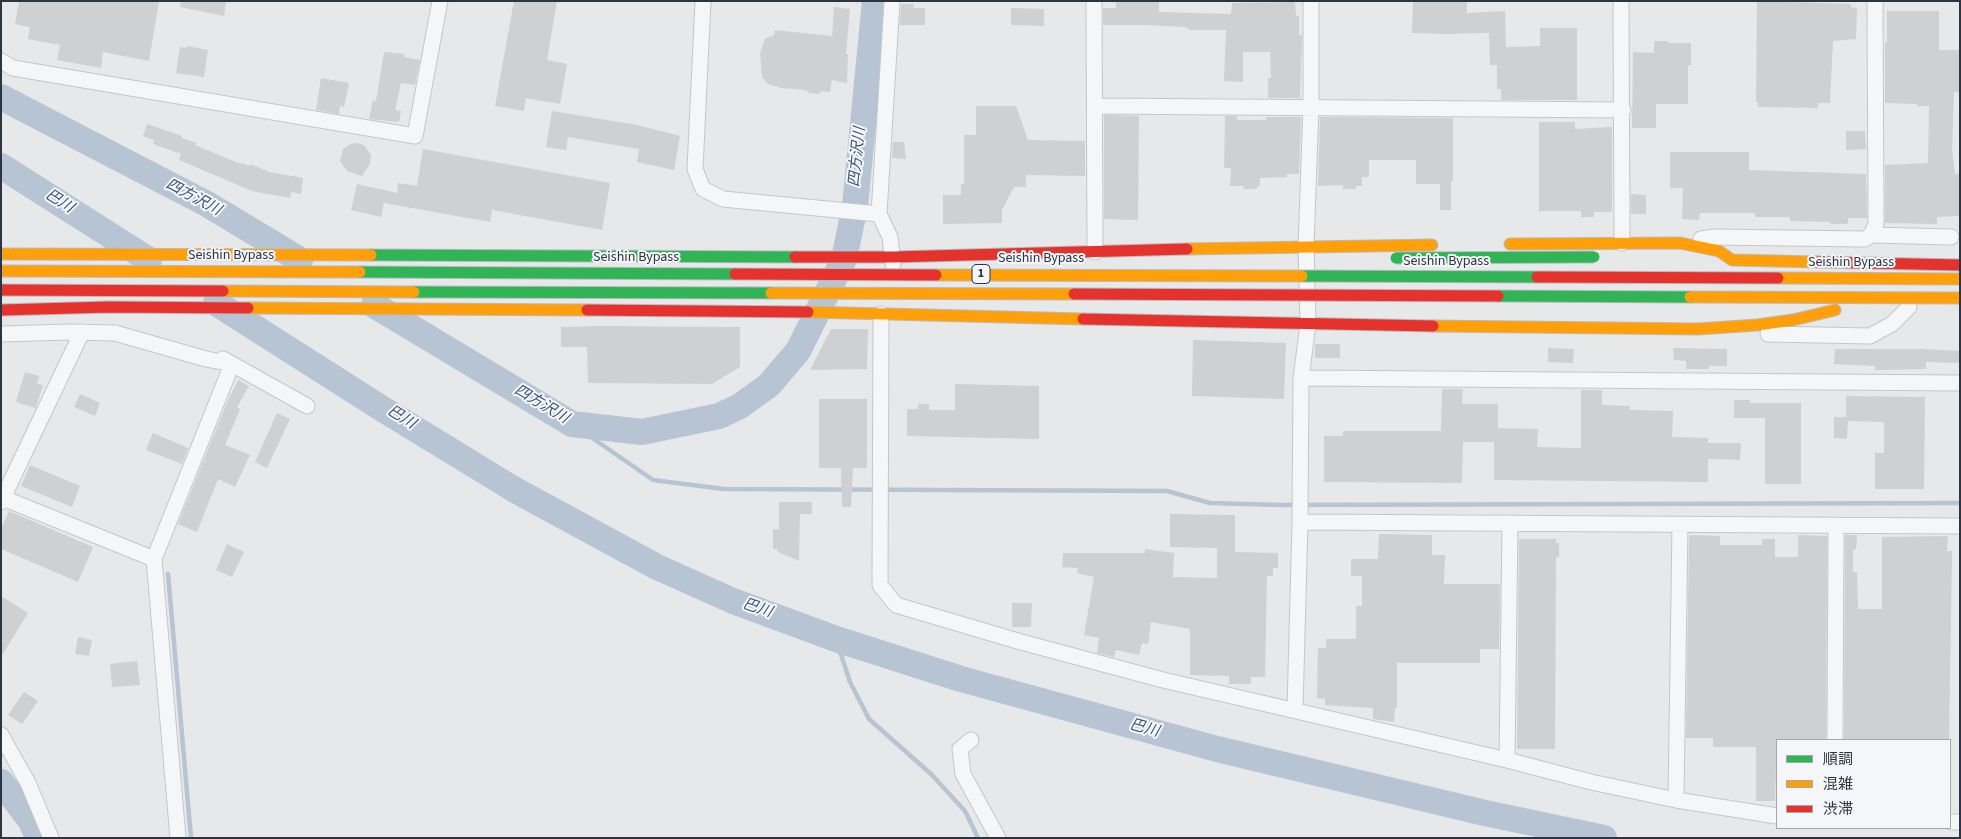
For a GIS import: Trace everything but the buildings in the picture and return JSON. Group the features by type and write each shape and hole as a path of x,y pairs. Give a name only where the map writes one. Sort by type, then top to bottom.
{"highway":[{"path":"1494,244 1680,243 1719,251 1732,260"},
{"name":"1","path":"1,254 893,257 1444,244"},
{"path":"1387,258 1599,257"},
{"path":"880,274 982,261 1328,258"},
{"path":"1702,259 1960,264"},
{"name":"Seishin Bypass","path":"1,271 1960,279"},
{"name":"1","path":"1,290 1960,298"},
{"path":"902,294 1013,306 1244,315 1391,314"},
{"path":"1765,312 1960,305"},
{"path":"1,310 108,306 886,314 1308,324 1698,330 1793,320 1835,310"}],"street":[{"path":"1,61 13,68 415,136 440,1"},
{"path":"703,1 695,169 703,189 723,199 874,214"},
{"path":"892,1 874,214 890,237 893,257 886,314 880,584 896,605 1021,642 1116,667 1507,760 1591,782 1676,800 1776,816"},
{"path":"1094,1 1095,252"},
{"path":"1295,709 1300,522 1301,378 1308,324 1306,246 1311,106 1311,1"},
{"path":"1621,1 1622,243"},
{"path":"1680,243 1714,237 1865,239 1871,235 1876,224 1875,1"},
{"path":"1095,106 1311,106 1622,110"},
{"path":"1871,235 1951,237"},
{"path":"108,306 128,328 210,352 307,406"},
{"path":"1716,328 1770,334 1870,336 1892,324 1908,307"},
{"path":"82,332 2,500 154,558"},
{"path":"1,334 116,333 206,359 232,364"},
{"path":"178,838 154,558 232,364"},
{"path":"1301,378 1960,383"},
{"path":"1300,522 1960,526"},
{"path":"1507,760 1510,523"},
{"path":"1676,800 1680,525"},
{"path":"1835,739 1836,525"},
{"path":"1,735 28,783 51,838"},
{"path":"971,740 960,749 964,774 998,838"}],"waterway":[{"name":"四方沢川","path":"374,305 572,424 642,432 719,416 740,406 769,385 798,351 844,259 855,206 875,1"},
{"name":"四方沢川","path":"1,97 207,204 300,260"},
{"name":"巴川","path":"1,166 149,260"},
{"name":"巴川","path":"216,303 381,408 515,490 657,567 733,601 836,639 961,679 1217,749 1485,813 1604,838"},
{"path":"572,424 653,480 724,489 1167,491 1210,503 1281,505 1960,503"},
{"path":"168,574 191,838"},
{"path":"836,639 850,682 869,719 931,774 965,811 978,838"},
{"path":"1,782 31,821 38,838"}],"traffic: fast":[{"path":"371,255 795,257"},
{"path":"1396,258 1594,257"},
{"path":"360,272 735,274"},
{"path":"1302,276 1537,277"},
{"path":"414,292 771,293"},
{"path":"1498,296 1690,297"}],"traffic: slow":[{"path":"1510,244 1680,243 1719,251 1732,260 1818,262"},
{"path":"1187,249 1432,245"},
{"path":"1,254 371,255"},
{"path":"1,271 360,272"},
{"path":"936,275 1302,276"},
{"path":"1778,278 1960,279"},
{"path":"223,291 414,292"},
{"path":"771,293 1074,294"},
{"path":"1690,297 1960,298"},
{"path":"248,308 587,310"},
{"path":"1433,326 1698,329 1757,325 1793,320 1835,310"},
{"path":"808,312 1083,319"}],"traffic: jam":[{"path":"795,257 893,257 1187,249"},
{"path":"1818,262 1960,265"},
{"path":"735,274 936,275"},
{"path":"1537,277 1778,278"},
{"path":"1,290 223,291"},
{"path":"1074,294 1498,296"},
{"path":"1,310 108,307 248,308"},
{"path":"587,310 808,312"},
{"path":"1083,319 1433,326"}]}
